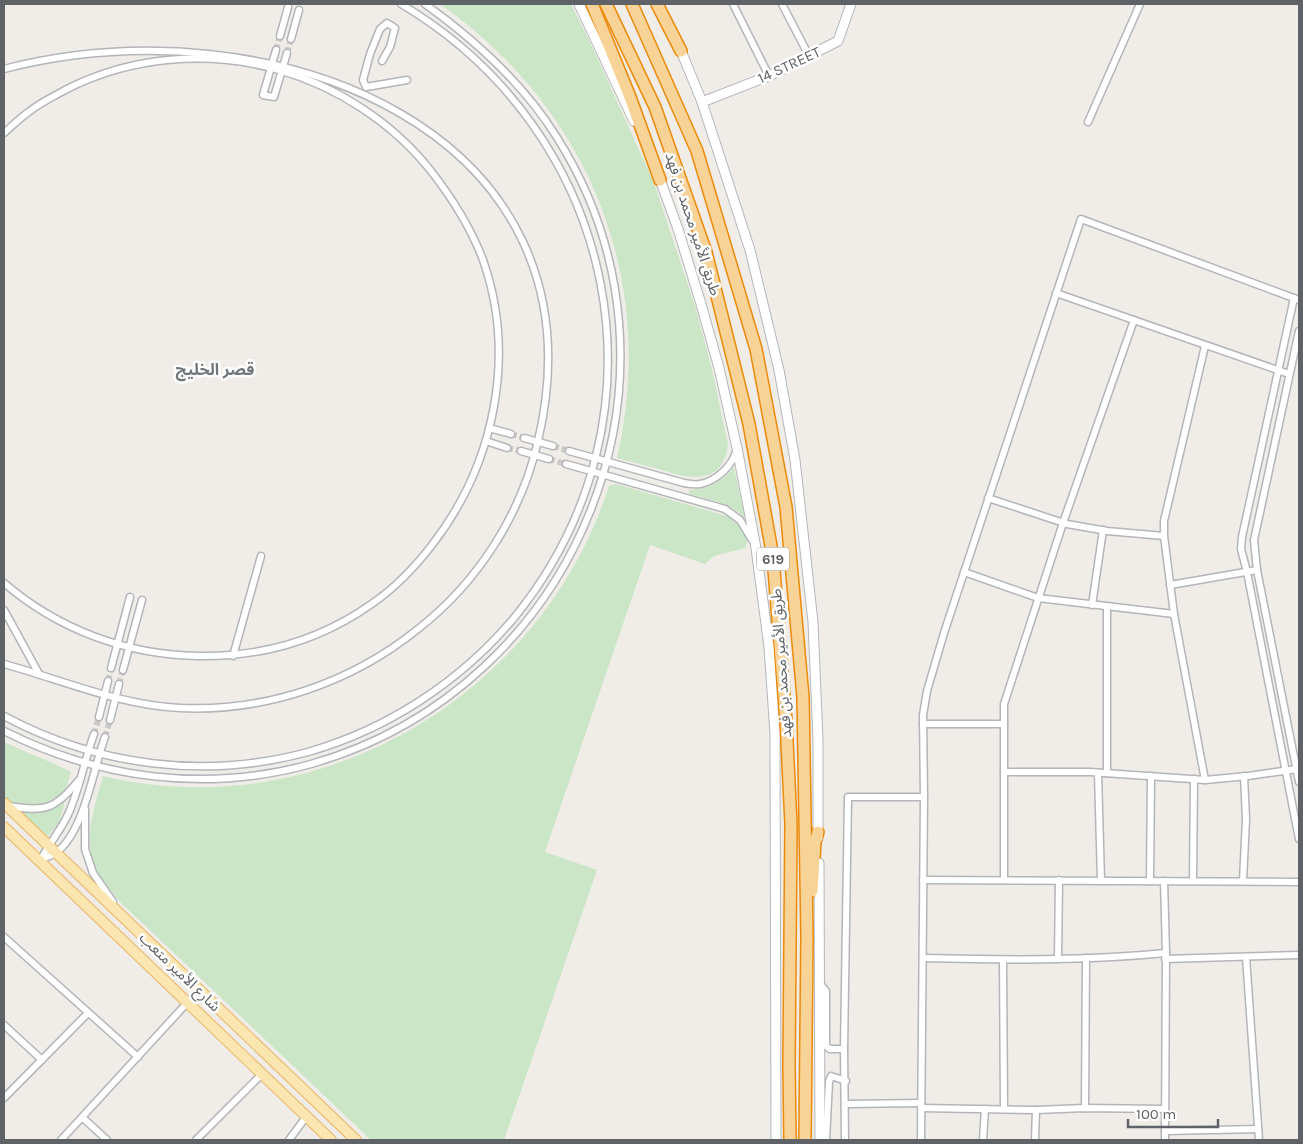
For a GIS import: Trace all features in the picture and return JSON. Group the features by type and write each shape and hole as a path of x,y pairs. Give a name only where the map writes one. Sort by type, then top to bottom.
{"highway":[{"path":"592,4 630,97 660,180"},
{"name":"طريق الأمير محمد بن فهد","path":"606,4 655,107 706,252 749,424 773,557 786,721 791,824 788,1066 790,1140"},
{"name":"طريق الأمير محمد بن فهد","path":"632,4 697,151 756,349 786,507 803,697 806,920 805,1140"},
{"path":"658,4 681,51"},
{"path":"806,920 811,906 815,842 818,832"}],"main road":[{"path":"578,4 597,41 660,180 701,304 719,368 737,448 756,548 769,647 774,734 776,1140"},
{"name":"14 STREET","path":"702,102 769,76 838,41 851,4"},
{"path":"681,51 702,102 750,250 779,370 795,460 813,622 818,740 820,1140"},
{"name":"شارع الأمير متعب","path":"5,804 356,1140"},
{"name":"شارع الأمير متعب","path":"4,827 331,1140"},
{"path":"261,1075 230,1038 228,1032 232,1031 237,1034 312,1098"}],"street":[{"path":"4,716 58,742 88,751 136,762 177,767 255,763 324,747 366,731 404,711 436,691 468,665 500,634 528,599 557,555 584,496 592,471 606,394 608,348 604,302 585,223 546,142 502,86 462,48 435,26 401,4"},
{"path":"4,731 46,750 84,763 134,775 176,779 247,777 328,759 371,742 410,722 443,701 476,675 510,642 539,607 568,561 596,500 613,436 618,396 620,348 614,285 597,219 569,157 556,135 541,113 496,62 425,4"},
{"path":"733,4 769,76"},
{"path":"782,4 809,56"},
{"path":"1088,122 1140,4"},
{"path":"280,36 281,19 288,7"},
{"path":"291,39 299,10"},
{"path":"281,19 302,24"},
{"path":"368,52 385,63 395,28 387,23 380,29 368,52 363,80 366,87 410,82 399,73"},
{"path":"276,50 263,95 274,98 287,53"},
{"path":"4,69 20,58"},
{"path":"4,133 29,111 46,100 92,78 133,66 160,61 215,58 239,61 281,71 322,86 354,103 391,130 411,148 442,186 460,215 482,259 490,288 497,322 498,375 486,441 472,480 451,518 419,562 393,587 374,603 320,634 269,650 233,656 182,656 153,653 96,638 58,621 19,596 4,583"},
{"path":"921,1140 923,715 929,684 964,572 1081,220 1296,299 1277,371 1241,549 1299,839"},
{"path":"4,664 103,694 145,704 180,708 214,708 246,705 281,698 325,684 374,660 402,643 429,621 456,595 481,564 506,526 535,455 547,389 547,333 539,277 522,226"},
{"path":"1056,293 1289,374"},
{"path":"1004,880 1004,704 1063,523 1134,320"},
{"path":"1299,331 1254,540 1257,570 1299,782"},
{"path":"1205,346 1164,522 1164,536 1174,614 1205,780"},
{"path":"489,428 511,434"},
{"path":"524,438 552,446"},
{"path":"486,441 507,448"},
{"path":"569,451 684,483 699,484 710,481 718,476 732,461 737,448"},
{"path":"520,451 549,459"},
{"path":"566,464 725,509 740,520 756,548"},
{"path":"988,498 1063,523 1103,530 1164,536"},
{"path":"1092,605 1103,530"},
{"path":"233,656 261,556"},
{"path":"1170,585 1257,570"},
{"path":"964,572 1038,598 1174,614"},
{"path":"111,668 130,597"},
{"path":"123,670 142,600"},
{"path":"1107,606 1108,773"},
{"path":"4,610 39,674"},
{"path":"99,717 103,694 108,681"},
{"path":"110,720 114,697 119,684"},
{"path":"923,724 1004,724"},
{"path":"40,861 47,845 64,824 71,809 94,734"},
{"path":"105,737 82,820 85,849 93,873 105,892 138,931"},
{"path":"1004,772 1108,773 1205,780 1297,769"},
{"path":"1098,773 1101,881"},
{"path":"1150,776 1150,881"},
{"path":"1243,882 1246,819 1244,776"},
{"path":"5,804 27,809 44,808 56,804 66,797 80,778"},
{"path":"1193,881 1194,779"},
{"path":"845,1140 846,1081 844,1048 848,797 924,797"},
{"path":"40,861 56,853 82,820"},
{"path":"923,880 1299,882"},
{"path":"1058,959 1059,880"},
{"path":"1164,881 1166,956 1165,1140"},
{"path":"4,938 138,1057"},
{"path":"923,958 1002,960 1299,955"},
{"path":"1246,957 1259,1140"},
{"path":"1085,1108 1086,958"},
{"path":"1002,960 1004,1109"},
{"path":"820,984 826,991 826,1046 830,1049 844,1048"},
{"path":"61,1140 187,1002"},
{"path":"4,1098 88,1013"},
{"path":"4,1025 42,1060"},
{"path":"196,1140 261,1075"},
{"path":"826,1140 828,1082 831,1076 846,1081"},
{"path":"846,1104 1036,1110 1085,1108 1165,1110"},
{"path":"983,1140 985,1109"},
{"path":"1035,1140 1036,1110"},
{"path":"289,1140 306,1117"},
{"path":"83,1118 107,1140"},
{"path":"1165,1131 1258,1130"}],"green space":[{"path":"440,4 571,4 654,183 695,306 712,369 728,445 719,468 711,474 691,477 617,458 627,391 628,326 618,263 600,203 572,147 536,94 492,46"},
{"path":"734,467 745,518 726,505 689,494 689,490 703,488 720,481"},
{"path":"616,484 730,517 744,534 747,541 745,548 714,556 705,564 650,545 545,852 597,870 504,1140 371,1140 118,900 104,883 92,860 90,848 93,812 103,776 184,787 264,782 340,762 412,729 476,683 532,627 577,561 609,486"},
{"path":"4,742 71,772 59,822 48,836 29,821 4,796"}],"tunnel":[{"path":"276,50 280,36"},
{"path":"287,53 291,39"},
{"path":"511,434 524,438"},
{"path":"553,446 569,451"},
{"path":"507,448 521,451"},
{"path":"549,459 566,464"},
{"path":"108,681 111,668"},
{"path":"119,684 123,670"},
{"path":"94,734 99,717"},
{"path":"105,737 110,720"}],"district":[{"name":"قصر الخليج","path":"215,369"}]}
